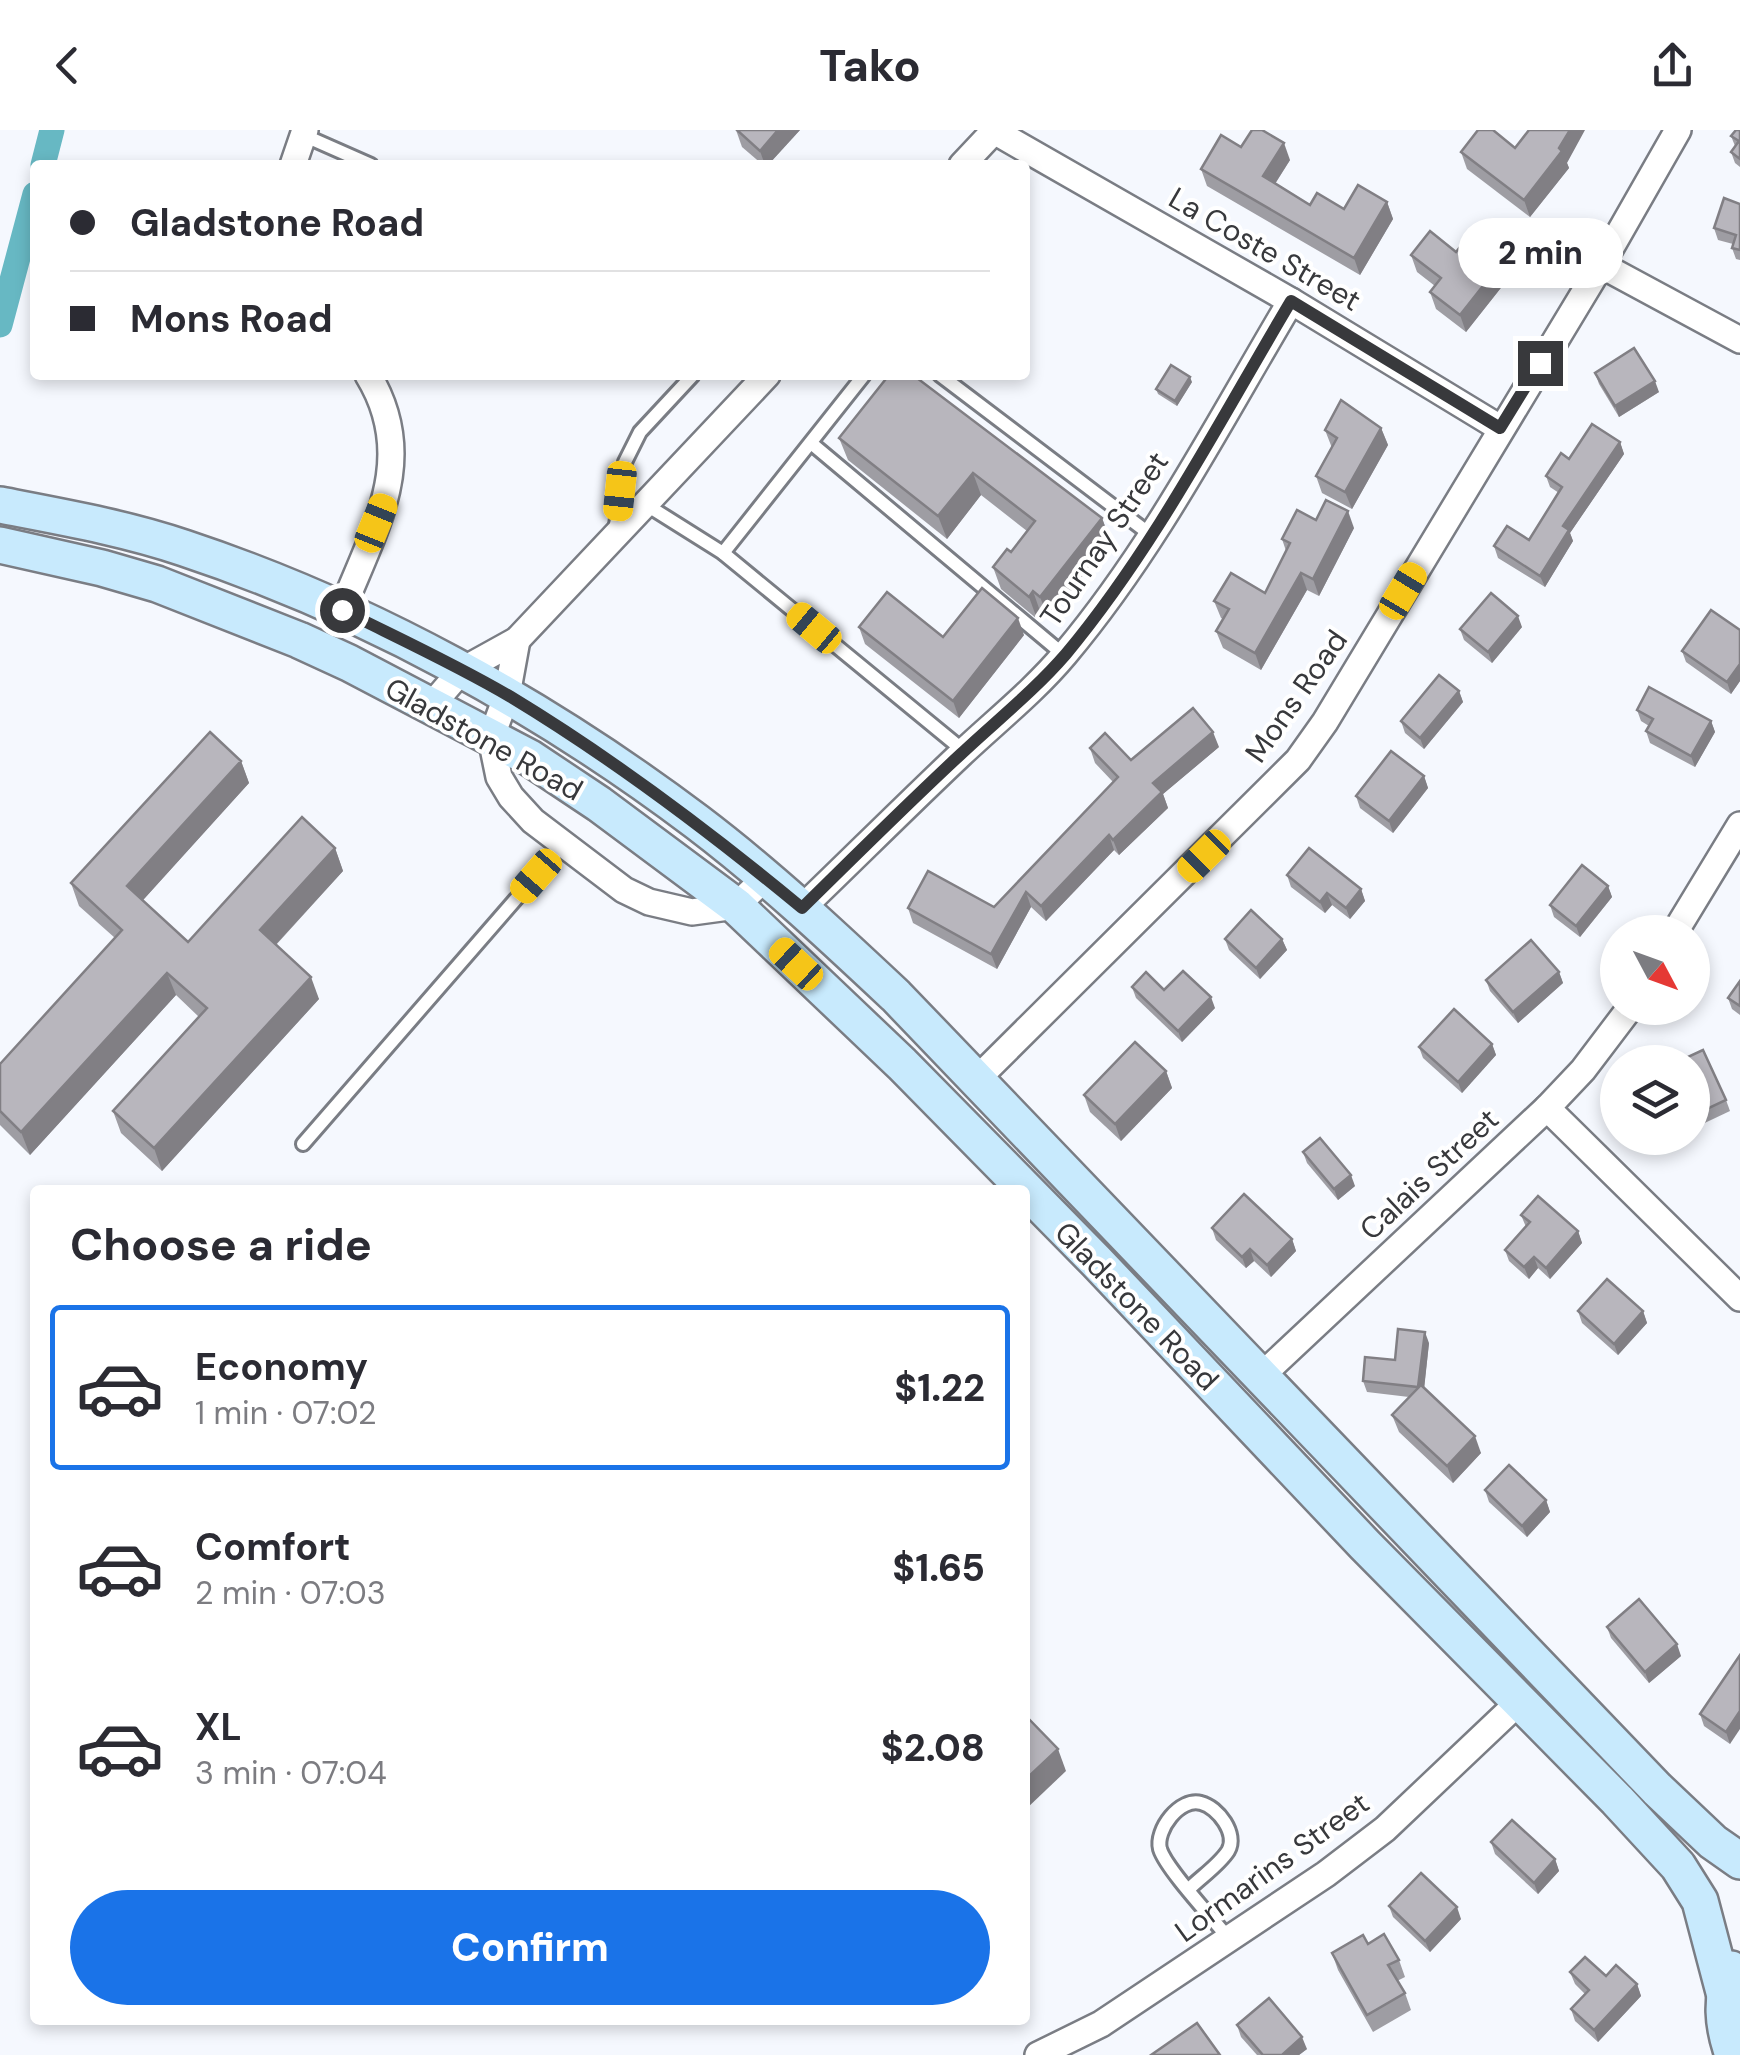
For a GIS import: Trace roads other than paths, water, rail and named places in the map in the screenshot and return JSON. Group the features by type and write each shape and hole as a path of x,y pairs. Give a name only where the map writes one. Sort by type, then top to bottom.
{"street":[{"path":"967,160 995,130"},
{"name":"La Coste Street","path":"995,130 1291,301 1500,428"},
{"name":"Mons Road","path":"988,1091 1298,760 1325,722 1601,265 1678,130"},
{"path":"296,160 304,133"},
{"path":"1601,265 1740,340"},
{"name":"Tournay Street","path":"814,920 964,751 1024,699 1064,656 1110,598 1291,301"},
{"path":"349,663 359,652 341,611 388,494 393,451 391,427 382,398 371,380"},
{"path":"430,707 461,671 516,640 762,380"},
{"name":"Gladstone Road","path":"0,505 86,522 184,548 341,611 507,695 626,771 766,878 952,1054 1566,1696 1657,1789 1740,1862"},
{"name":"Gladstone Road","path":"0,545 157,584 299,640 491,738 599,804 736,906 922,1084 1020,1185"},
{"path":"299,640 306,612 341,611"},
{"path":"516,640 507,695 491,738 499,777 511,797 562,846 624,890 649,902 692,912 736,906 766,878"},
{"path":"1686,915 1740,825"},
{"path":"796,964 814,920"},
{"name":"Calais Street","path":"1259,1377 1547,1108 1617,1025"},
{"path":"922,1084 952,1054"},
{"path":"970,1133 988,1091"},
{"path":"1547,1108 1740,1298"},
{"name":"Gladstone Road","path":"1030,1195 1678,1866 1700,1901 1724,1992"},
{"path":"1209,1380 1216,1368 1259,1377 1271,1419 1254,1428"},
{"path":"1524,1652 1514,1658 1518,1700 1552,1715 1566,1696"},
{"name":"Lormarins Street","path":"1038,2055 1101,2024 1230,1940 1386,1829 1518,1700"},
{"path":"1724,2046 1724,1992 1740,1953"}],"lane":[{"path":"304,133 361,160"},
{"path":"615,536 624,462 640,432 688,380"},
{"path":"724,553 860,380"},
{"path":"947,380 1151,536"},
{"path":"811,443 1064,656"},
{"path":"646,504 724,553 964,751"},
{"path":"303,1144 562,846"},
{"path":"1189,1888 1228,1850 1231,1840 1228,1828 1216,1812 1200,1802 1174,1813 1159,1838 1164,1856 1189,1888 1230,1940"}],"waterway":[{"path":"44,160 52,130"},
{"path":"0,325 30,213"}]}
